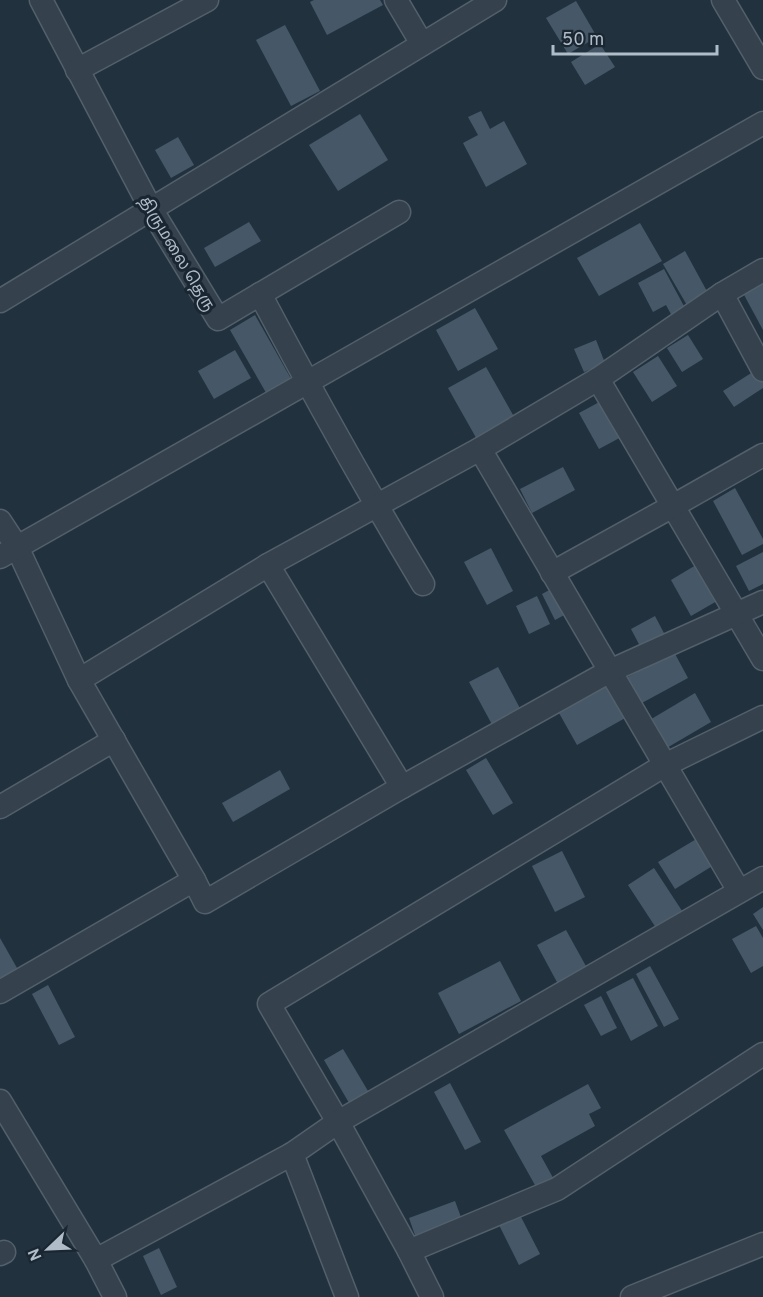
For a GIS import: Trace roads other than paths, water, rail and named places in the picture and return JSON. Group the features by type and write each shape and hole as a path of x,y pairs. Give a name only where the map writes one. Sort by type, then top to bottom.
{"street":[{"name":"திருமலை தெரு","path":"41,0 151,209 218,319 399,212"},
{"path":"77,70 207,0"},
{"path":"396,0 422,44"},
{"path":"0,301 495,0"},
{"path":"723,0 763,68"},
{"path":"8,552 763,123"},
{"path":"79,680 268,565 480,449 598,379 722,294 763,270"},
{"path":"260,294 376,506 423,584"},
{"path":"722,294 763,370"},
{"path":"598,379 763,659"},
{"path":"480,449 739,891"},
{"path":"552,573 763,455"},
{"path":"0,521 8,552 195,880 205,902 402,787 610,671 763,602"},
{"path":"268,565 402,787"},
{"path":"432,1297 338,1122 269,1004 665,765 763,717"},
{"path":"0,807 114,740"},
{"path":"96,1260 292,1154 338,1122 763,878"},
{"path":"0,992 195,880"},
{"path":"409,1251 557,1189 763,1054"},
{"path":"0,1101 96,1260 115,1297"},
{"path":"292,1154 347,1297"},
{"path":"632,1297 763,1244"}]}
